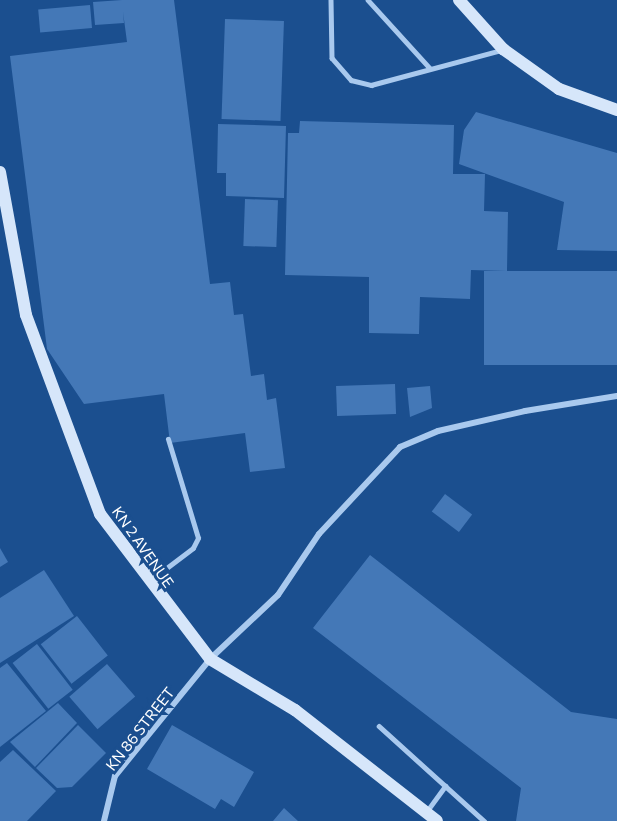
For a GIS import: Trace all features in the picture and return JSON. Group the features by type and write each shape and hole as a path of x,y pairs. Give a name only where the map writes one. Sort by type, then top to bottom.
{"main road":[{"path":"459,0 503,49 559,89 617,110"},
{"name":"KN 2 AVENUE","path":"0,172 26,315 60,415 100,514 147,583 210,659 296,710 436,821"}],"street":[{"name":"KN 86 STREET","path":"104,821 115,776 210,659 278,595 319,534 400,447 438,431 617,396"}],"lane":[{"path":"331,0 332,58 351,80 371,85 429,67 503,49"},
{"path":"368,0 429,67"},
{"path":"147,583 193,548 198,538 168,440"},
{"path":"379,726 484,821"},
{"path":"426,813 445,786"}],"building":[{"path":"174,0 210,284 230,282 234,315 243,314 251,376 264,374 267,400 276,398 285,468 250,472 245,433 170,443 164,394 84,404 47,349 10,56 127,42 123,12 124,23 95,25 93,2"},
{"path":"90,5 92,28 40,32 38,10"},
{"path":"225,19 284,21 280,121 222,119"},
{"path":"476,112 617,153 617,251 557,250 564,202 459,164 464,130"},
{"path":"300,121 454,125 453,174 485,174 484,211 508,212 507,271 471,270 470,299 420,297 419,334 369,333 369,277 285,275 288,133 299,133"},
{"path":"218,124 286,126 284,198 226,196 226,173 217,173"},
{"path":"245,199 278,200 276,247 243,246"},
{"path":"484,271 617,271 617,365 484,365"},
{"path":"395,384 396,414 337,416 336,386"},
{"path":"430,386 432,408 410,417 407,388"},
{"path":"445,494 472,514 459,532 432,512"},
{"path":"0,548 8,562 0,567"},
{"path":"370,555 571,712 617,719 617,821 516,821 521,788 313,628"},
{"path":"44,570 74,616 0,663 0,598"},
{"path":"77,616 108,655 72,684 41,644"},
{"path":"37,644 73,690 48,709 13,663"},
{"path":"7,663 46,711 0,747 0,668"},
{"path":"107,664 135,696 97,729 69,697"},
{"path":"58,703 77,723 35,767 10,742"},
{"path":"78,725 106,753 72,787 57,788 36,768"},
{"path":"172,725 254,772 234,807 221,799 215,809 147,769"},
{"path":"13,750 56,791 27,821 0,821 0,762"},
{"path":"284,808 298,821 273,821"}]}
